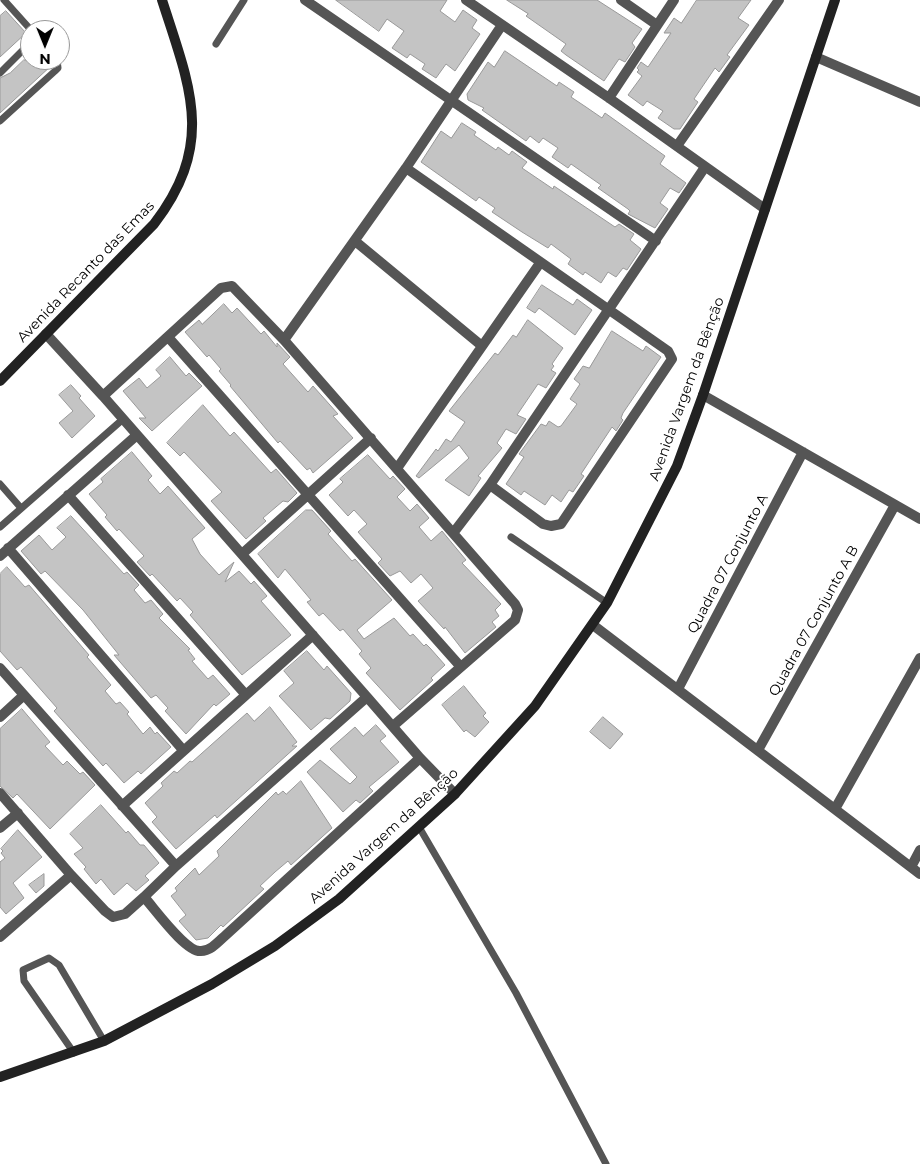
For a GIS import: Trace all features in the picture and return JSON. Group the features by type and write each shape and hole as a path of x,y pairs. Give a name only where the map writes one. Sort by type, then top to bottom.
{"street":[{"name":"Avenida Recanto das Emas","path":"0,381 154,224 166,208 186,167 193,130 193,109 185,68 162,0"},
{"path":"306,0 656,241"},
{"path":"466,0 609,98 765,209"},
{"path":"622,0 657,25"},
{"path":"609,98 674,0"},
{"path":"677,146 779,0"},
{"name":"Avenida Vargem da Bênção","path":"0,1077 74,1053 104,1041 212,984 275,946 339,899 455,794 535,706 607,603 677,466 703,395 835,0"},
{"path":"284,340 406,168 502,25"},
{"path":"816,57 920,102"},
{"path":"454,532 490,485 705,167"},
{"path":"406,168 668,351 672,362 567,516 558,525 543,524 490,485"},
{"path":"355,241 482,346"},
{"path":"398,467 540,263"},
{"path":"103,396 221,288 227,286 237,290 398,467 515,604 518,610 515,620 393,726"},
{"path":"46,334 103,396 122,420 420,758 455,794"},
{"path":"168,337 460,666"},
{"path":"703,395 920,519"},
{"path":"0,556 136,435"},
{"path":"242,554 371,438"},
{"name":"Quadra 07 Conjunto A","path":"678,690 803,452"},
{"path":"68,495 246,695"},
{"name":"Quadra 07 Conjunto A B","path":"758,750 895,505"},
{"path":"8,548 183,750"},
{"path":"593,625 920,874"},
{"path":"122,806 313,635"},
{"path":"835,809 920,658"},
{"path":"0,668 176,866"},
{"path":"0,717 24,695"},
{"path":"0,793 105,911 113,917 125,914 176,866 368,697"},
{"path":"144,898 188,947 199,952 206,950 227,934 420,758"},
{"path":"0,828 18,813"},
{"path":"910,867 920,850"},
{"path":"0,937 71,874"}],"lane":[{"path":"4,0 22,20"},
{"path":"216,44 244,0"},
{"path":"0,73 20,52"},
{"path":"0,121 56,70"},
{"path":"0,527 122,420"},
{"path":"0,484 21,508"},
{"path":"511,537 607,603"},
{"path":"419,827 516,993 606,1164"},
{"path":"74,1053 23,976 23,970 49,958 59,965 104,1041"}],"building":[{"path":"336,0 447,0 440,11 455,22 463,10 477,20 472,28 480,34 455,71 446,64 436,78 422,69 425,64 410,54 407,58 392,48 404,31 387,19 379,31"},
{"path":"507,0 597,0 642,29 632,43 635,47 625,62 619,59 604,81 561,51 566,44"},
{"path":"697,0 751,0 738,18 749,25 727,55 730,57 719,72 715,68 694,99 698,102 680,129 674,129 658,118 663,111 647,101 643,106 628,95 642,76 637,72 641,62 648,67 671,33 664,33 674,18 681,23"},
{"path":"6,11 20,26 20,39 0,57 0,16"},
{"path":"505,51 557,86 559,82 574,92 571,97 602,118 605,113 665,156 660,164 686,183 679,193 670,188 660,203 668,209 655,228 628,214 630,211 628,209 598,188 601,185 571,164 568,168 552,157 558,148 543,138 539,143 530,136 526,141 482,110 484,108 468,100 467,94 488,62 494,67"},
{"path":"20,64 20,70 47,70 0,113 0,78 10,73"},
{"path":"462,123 476,132 474,135 496,150 498,147 509,155 512,151 527,162 522,168 553,189 554,186 615,227 619,224 634,234 630,240 641,249 627,270 623,268 616,277 608,272 601,283 585,272 583,275 568,264 571,259 551,244 548,248 522,232 492,212 495,208 479,197 476,201 421,162 441,131 451,138"},
{"path":"542,285 573,305 577,299 592,310 575,335 539,308 535,313 527,308"},
{"path":"224,304 232,313 237,308 261,334 264,331 277,347 277,343 290,357 283,364 308,392 313,386 338,414 333,416 353,438 313,473 310,468 307,470 280,441 278,443 230,386 219,371 221,369 209,355 207,357 185,332 199,320 202,324"},
{"path":"528,320 563,348 552,364 554,366 551,370 556,373 546,388 538,384 517,415 526,419 516,434 506,429 497,443 502,448 478,476 481,478 469,496 445,480 469,458 459,445 419,478 416,476 436,449 438,451 446,439 451,442 465,422 449,411 495,353 498,355 513,335 516,337"},
{"path":"612,331 643,351 646,346 661,357 623,413 621,418 623,420 616,431 612,427 581,474 584,476 573,492 569,490 561,502 552,495 545,505 524,491 521,495 506,484 524,457 519,454 541,424 546,426 549,421 558,427 561,426 577,404 570,399 580,384 574,379 583,366 589,368"},
{"path":"170,357 186,376 189,373 202,386 152,431 139,418 146,418 123,391 139,378 147,388 161,376 156,370"},
{"path":"71,385 81,396 79,398 95,416 72,438 59,423 73,411 59,395"},
{"path":"203,405 230,436 234,432 271,473 276,469 297,493 288,502 283,501 263,518 266,521 246,539 211,501 222,492 184,452 180,456 167,443"},
{"path":"132,452 152,476 148,480 160,494 168,486 205,528 192,539 200,554 219,575 234,562 225,582 239,571 251,584 254,581 267,596 261,601 291,635 242,675 190,615 193,612 180,598 177,601 152,574 150,576 137,562 144,556 119,529 117,531 105,517 107,515 89,494 103,482 101,479"},
{"path":"368,455 390,479 393,476 405,489 397,497 410,511 417,504 429,518 419,527 431,541 442,531 466,560 462,563 501,604 495,610 499,616 492,622 496,627 465,653 445,627 444,629 418,601 433,588 421,574 411,583 400,571 390,576 378,563 382,559 358,532 367,524 354,510 348,516 329,495 343,482 340,479"},
{"path":"306,510 312,510 331,531 328,534 352,561 355,559 392,600 357,630 364,639 394,618 410,636 413,634 424,646 426,644 445,665 431,678 433,680 400,710 366,673 371,668 359,654 362,651 343,629 340,631 323,613 319,616 307,602 311,600 285,569 278,578 258,554"},
{"path":"71,516 124,574 127,572 139,585 134,590 145,603 151,600 163,614 159,618 190,649 188,650 195,659 192,661 208,679 213,675 230,694 216,706 214,704 186,734 165,711 168,708 156,695 151,698 114,655 119,655 83,610 45,571 41,574 21,551 39,535 52,550 66,537 57,528"},
{"path":"7,567 25,587 29,585 89,655 87,657 111,685 105,691 116,704 120,702 129,712 127,714 143,734 150,727 155,734 157,732 171,747 141,774 138,771 124,783 106,763 103,766 54,711 57,708 21,667 17,670 0,651 0,574"},
{"path":"307,651 324,670 327,666 351,693 350,701 330,719 325,718 311,730 279,696 294,683 284,671"},
{"path":"464,686 486,713 483,716 489,722 475,737 466,730 464,732 442,705"},
{"path":"270,707 297,742 292,746 297,746 217,818 215,815 176,849 152,822 157,817 145,803 163,786 161,783 174,771 177,773 190,761 192,762 247,713 254,721"},
{"path":"22,709 50,742 45,746 63,765 67,761 80,774 83,772 95,785 50,829 17,794 13,798 0,786 0,729"},
{"path":"603,717 623,734 610,749 590,732"},
{"path":"376,725 386,736 380,741 399,762 369,787 373,791 360,803 356,800 343,812 307,772 320,760 350,784 357,777 330,749 355,727 363,736"},
{"path":"301,781 332,828 291,865 288,861 275,872 260,886 264,889 223,927 221,925 208,938 196,940 179,921 186,915 171,896 177,891 175,888 195,868 199,875 219,856 217,851 276,792 278,795 283,791 286,794"},
{"path":"101,805 126,833 128,831 140,845 144,845 159,863 145,876 149,880 136,891 127,883 114,895 101,879 96,884 84,869 86,867 74,854 83,848 70,834"},
{"path":"18,830 42,857 13,883 24,898 6,914 0,907 0,862 5,858 1,853 3,851 1,849"},
{"path":"44,874 44,886 36,893 29,885"}]}
